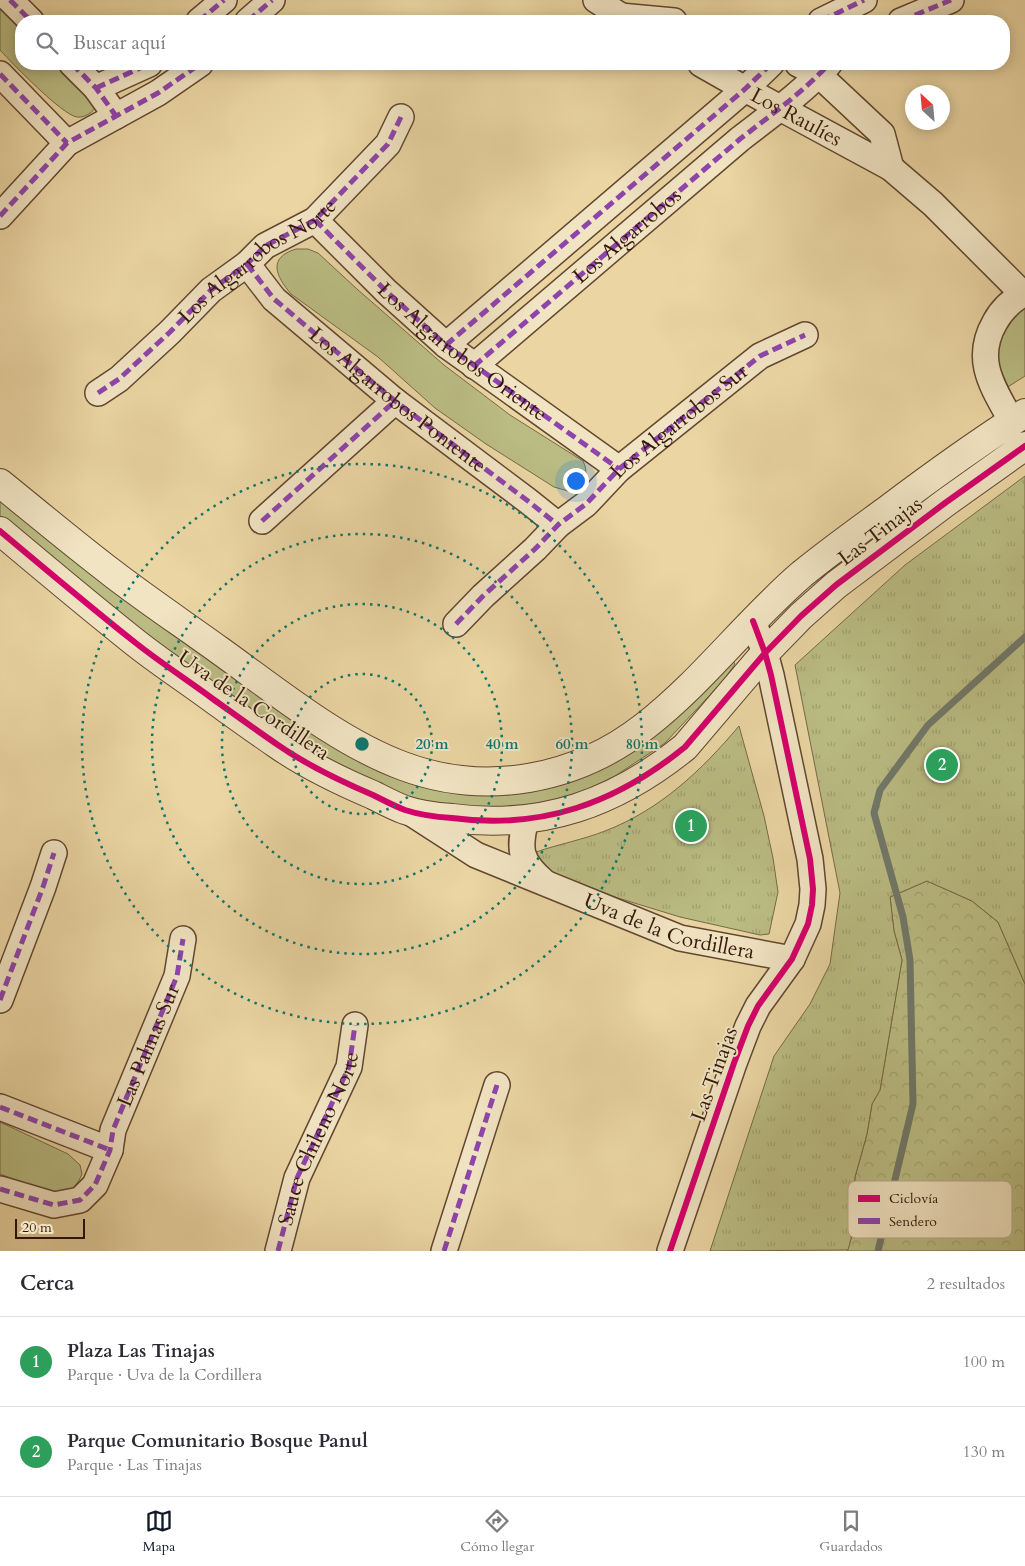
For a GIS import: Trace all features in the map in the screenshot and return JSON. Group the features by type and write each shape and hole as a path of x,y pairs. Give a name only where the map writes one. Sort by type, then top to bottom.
{"street":[{"path":"10,0 24,15"},
{"path":"206,15 224,0"},
{"path":"255,15 272,0"},
{"path":"596,0 619,15"},
{"path":"833,15 864,0"},
{"path":"915,15 951,0"},
{"path":"78,70 96,88 116,116"},
{"path":"96,88 136,70"},
{"path":"0,216 67,143 158,93 191,70"},
{"name":"Los Raulíes","path":"712,70 891,168 933,204 1024,293 1007,304 988,334 985,348 985,365 991,384 1018,417"},
{"name":"Los Algarrobos","path":"446,345 765,70"},
{"name":"Los Algarrobos","path":"474,366 740,139 781,108 813,70"},
{"name":"Los Raulíes","path":"818,70 882,134 891,168"},
{"path":"0,74 67,143"},
{"name":"Los Algarrobos Norte","path":"98,393 119,379 170,332 211,290 247,264 265,246 315,220 388,144 401,117"},
{"name":"Los Algarrobos Oriente","path":"315,220 386,291 446,345 619,470"},
{"name":"Los Algarrobos Poniente","path":"247,264 274,299 395,401 558,525"},
{"name":"Los Algarrobos Sur","path":"456,624 558,525 586,504 619,470 760,356 805,335"},
{"path":"262,521 395,401"},
{"name":"Las Tinajas","path":"670,1251 745,1032 758,1006 792,959 808,924 812,905 810,859 765,653 752,621 802,575 863,527 1018,417"},
{"name":"Las Tinajas","path":"765,653 801,616 836,585 944,503 1025,446"},
{"name":"Uva de la Cordillera","path":"0,483 114,575 332,730 403,766 457,779 493,781 539,776 566,770 612,750 646,726 684,692 752,621"},
{"name":"Uva de la Cordillera","path":"0,532 134,642 278,746 338,780 406,810 476,855 680,938 792,959"},
{"name":"Uva de la Cordillera","path":"406,810 469,821 526,819 579,807 629,786 652,772 685,747 765,653"},
{"name":"Uva de la Cordillera","path":"526,819 521,846 523,856 527,866 547,885"},
{"path":"0,1000 54,853"},
{"name":"Las Palmas Sur","path":"0,1189 54,1205 80,1200 95,1184 110,1150 113,1130 177,976 183,940"},
{"name":"Sauce Chileno Norte","path":"282,1250 297,1178 349,1066 355,1025"},
{"path":"444,1251 497,1086"},
{"path":"0,1106 110,1150"}],"green space":[{"path":"0,1 15,19 15,66 0,50"},
{"path":"19,70 64,70 97,106 86,116 77,117 60,108"},
{"path":"296,249 308,249 318,253 444,365 510,415 583,461 586,475 580,488 568,491 554,487 486,444 435,408 378,357 291,294 281,281 277,268 281,257"},
{"path":"1025,307 1025,376 1003,390 993,355 1012,315"},
{"path":"1025,476 1025,984 998,922 972,901 927,881 890,897 894,931 902,960 880,1090 872,1104 867,1134 855,1181 848,1181 848,1238 851,1238 848,1250 710,1251 774,1056 810,1004 830,964 840,893 795,665 905,565"},
{"path":"0,500 324,736 536,787 733,661 735,664 723,681 665,743 615,776 587,790 547,802 499,810 433,803 385,791 310,750 258,717 0,523"},
{"path":"739,726 764,816 778,892 769,934 760,935 680,917 618,898 534,865 530,856 536,852 605,831 644,812 662,800 695,773"},
{"path":"927,881 972,901 998,922 1025,984 1025,1251 847,1251 851,1238 1012,1238 1012,1181 855,1181 867,1134 872,1104 880,1090 902,960 894,931 890,897"},
{"path":"0,1122 68,1154 80,1165 82,1174 73,1188 66,1191 47,1191 0,1174"}],"waterway":[{"path":"895,1181 913,1104 910,960 903,917 874,813 880,790 928,725 1025,637"},
{"path":"878,1251 881,1238"}],"marked path":[{"path":"10,0 25,15"},
{"path":"206,15 224,0"},
{"path":"255,15 272,0"},
{"path":"833,15 864,0"},
{"path":"915,15 951,0"},
{"path":"78,70 96,88 116,116"},
{"path":"96,88 136,70"},
{"path":"0,216 67,143 158,93 191,70"},
{"path":"446,345 765,70"},
{"path":"474,366 740,139 798,94 823,70"},
{"path":"0,74 67,143"},
{"path":"98,393 119,379 170,332 211,290 247,264 265,246 315,220 388,144 401,117"},
{"path":"315,220 386,291 446,345 619,469"},
{"path":"247,264 274,299 395,401 558,525"},
{"path":"456,624 558,525 586,504 619,469 760,356 805,335"},
{"path":"262,521 395,401"},
{"path":"0,1000 54,853"},
{"path":"0,1189 54,1205 80,1200 95,1185 110,1150 113,1130 177,976 183,939"},
{"path":"278,1251 297,1178 349,1067 355,1025"},
{"path":"444,1251 497,1085"},
{"path":"0,1107 110,1150"}],"cycle path":[{"path":"0,531 152,655 270,739 312,766 411,812 485,821 517,820 547,816 576,808 605,797 659,767 685,747 765,653 801,616 836,585 1025,446"},
{"path":"670,1251 748,1026 758,1006 792,959 808,924 812,905 813,889 810,859 771,675 753,621"}],"place":[{"name":"Parque Comunitario Bosque Panul","path":"942,765"},
{"name":"Plaza Las Tinajas","path":"691,826"}]}
